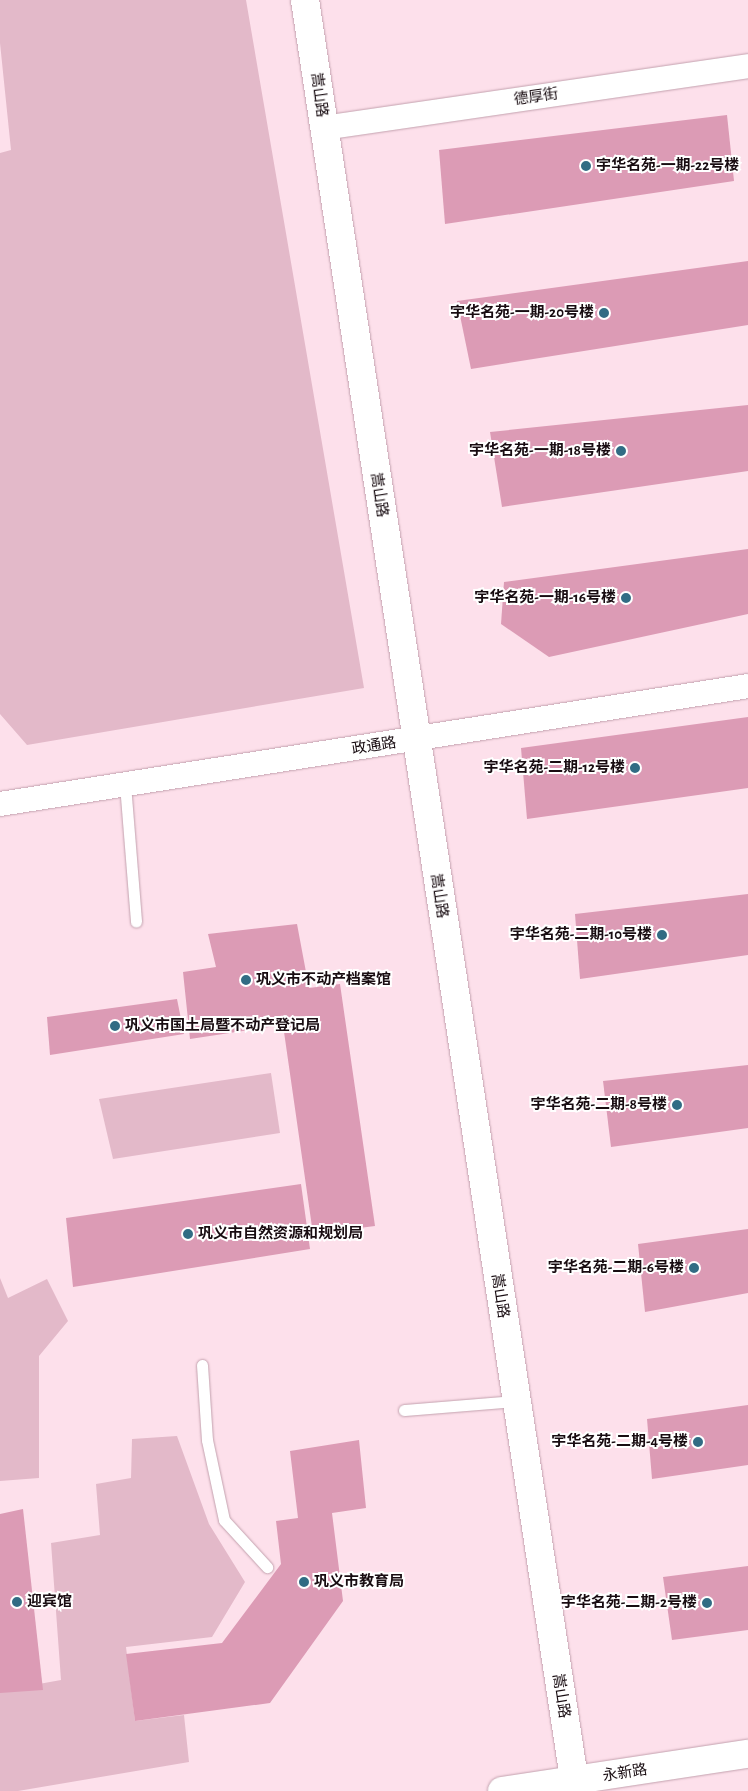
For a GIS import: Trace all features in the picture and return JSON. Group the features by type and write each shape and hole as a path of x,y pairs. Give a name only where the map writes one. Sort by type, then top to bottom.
{"street":[{"name":"嵩山路","path":"305,0 575,1786"},
{"name":"德厚街","path":"324,128 748,66"},
{"name":"政通路","path":"0,804 748,686"},
{"name":"永新路","path":"502,1791 575,1786 748,1754"}],"lane":[{"path":"124,784 136,922"},
{"path":"202,1365 207,1440 224,1520 267,1567"},
{"path":"404,1410 516,1401"}],"shaded area":[{"path":"0,0 246,0 364,688 27,745 0,714 0,153 11,150 0,43"},
{"path":"271,1073 280,1133 113,1159 99,1099"},
{"path":"0,1278 8,1298 47,1279 68,1321 39,1356 39,1478 0,1481"},
{"path":"177,1436 209,1524 245,1582 212,1637 126,1647 135,1721 184,1715 189,1762 18,1791 0,1791 0,1691 61,1680 51,1543 100,1535 96,1484 131,1478 132,1439"}],"building":[{"name":"宇华名苑-一期-22号楼","path":"727,115 734,181 445,224 439,150"},
{"name":"宇华名苑-一期-20号楼","path":"748,261 748,325 471,369 457,301"},
{"name":"宇华名苑-一期-18号楼","path":"748,405 748,471 502,507 490,432"},
{"name":"宇华名苑-一期-16号楼","path":"748,549 748,614 549,657 501,624 504,582"},
{"name":"宇华名苑-二期-12号楼","path":"748,717 748,788 527,819 521,748"},
{"name":"宇华名苑-二期-10号楼","path":"748,894 748,955 580,979 575,914"},
{"path":"297,924 309,988 340,984 375,1226 313,1234 283,1025 190,1039 183,972 216,967 208,934"},
{"name":"巩义市国土局暨不动产登记局","path":"177,999 184,1034 50,1055 47,1017"},
{"name":"宇华名苑-二期-8号楼","path":"748,1065 748,1128 611,1147 603,1081"},
{"name":"巩义市自然资源和规划局","path":"301,1184 310,1249 73,1287 66,1218"},
{"name":"宇华名苑-二期-6号楼","path":"748,1229 748,1293 645,1312 638,1244"},
{"name":"宇华名苑-二期-4号楼","path":"748,1405 748,1465 652,1479 647,1419"},
{"name":"巩义市教育局","path":"359,1440 366,1508 332,1513 343,1601 270,1703 135,1721 126,1654 222,1643 281,1564 276,1521 298,1518 290,1451"},
{"name":"迎宾馆","path":"23,1509 43,1690 0,1693 0,1514"},
{"name":"宇华名苑-二期-2号楼","path":"748,1566 748,1630 672,1640 663,1577"}],"place":[{"name":"宇华名苑-一期-22号楼","path":"586,166"},
{"name":"宇华名苑-一期-20号楼","path":"604,313"},
{"name":"宇华名苑-一期-18号楼","path":"621,451"},
{"name":"宇华名苑-一期-16号楼","path":"626,598"},
{"name":"宇华名苑-二期-12号楼","path":"635,768"},
{"name":"宇华名苑-二期-10号楼","path":"662,935"},
{"name":"巩义市不动产档案馆","path":"246,980"},
{"name":"巩义市国土局暨不动产登记局","path":"115,1026"},
{"name":"宇华名苑-二期-8号楼","path":"677,1105"},
{"name":"巩义市自然资源和规划局","path":"188,1234"},
{"name":"宇华名苑-二期-6号楼","path":"694,1268"},
{"name":"宇华名苑-二期-4号楼","path":"698,1442"},
{"name":"巩义市教育局","path":"304,1582"},
{"name":"迎宾馆","path":"17,1602"},
{"name":"宇华名苑-二期-2号楼","path":"707,1603"}]}
